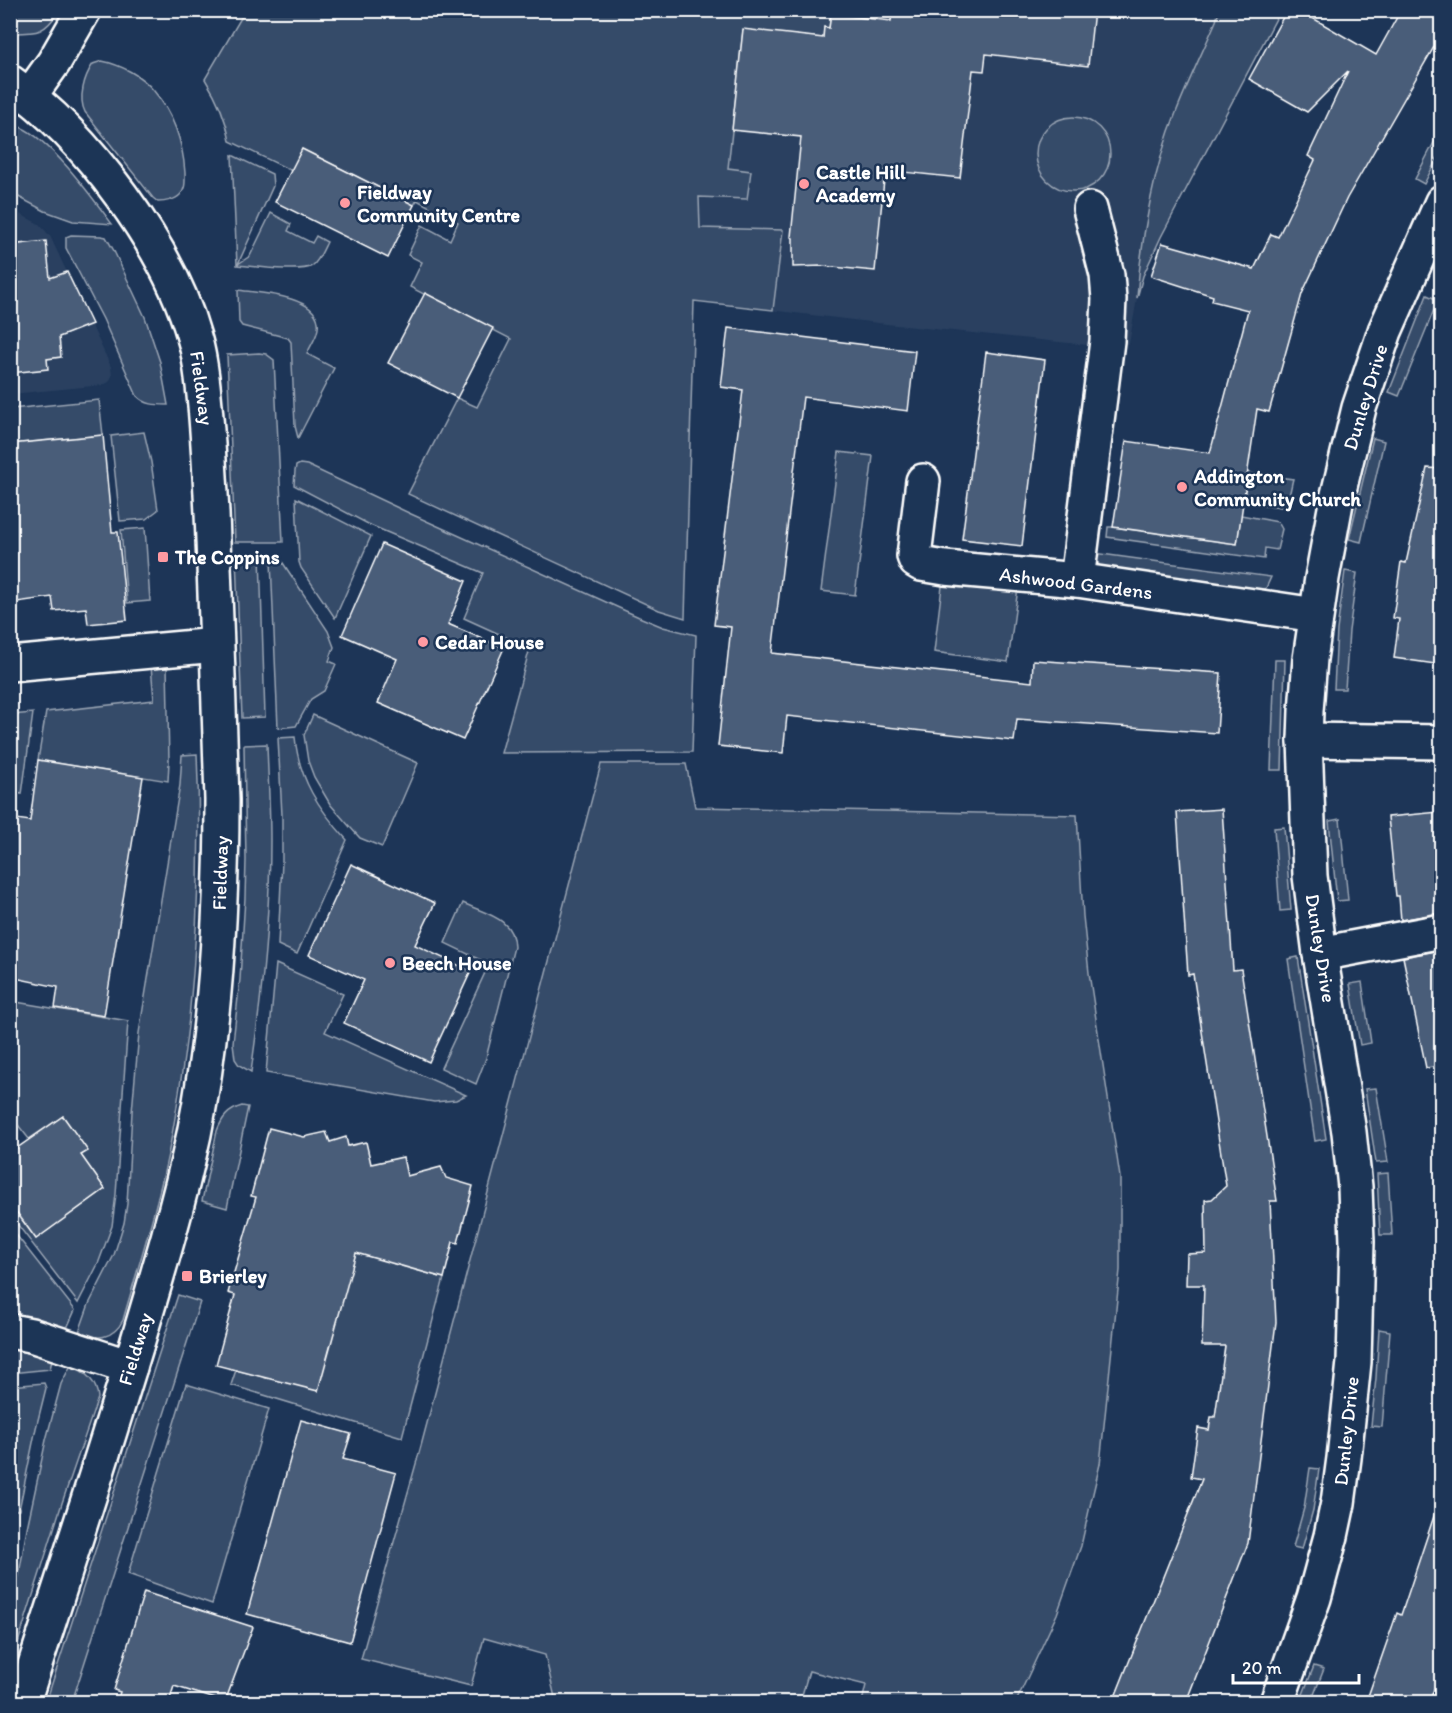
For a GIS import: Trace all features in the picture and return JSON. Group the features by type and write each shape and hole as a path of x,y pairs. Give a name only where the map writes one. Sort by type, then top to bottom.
{"street":[{"path":"20,90 54,62 84,10"},
{"name":"Fieldway","path":"20,90 48,112 82,147 124,201 164,265 194,334 200,360 208,429 222,789 222,854 215,979 203,1082 194,1134 173,1222 130,1367 23,1702"},
{"name":"Dunley Drive","path":"1276,1702 1314,1598 1331,1536 1344,1458 1354,1362 1357,1242 1354,1187 1349,1132 1320,954 1310,876 1305,740 1307,686 1316,615 1336,502 1359,408 1385,331 1442,202"},
{"path":"1077,580 1107,341 1107,275 1090,209"},
{"name":"Ashwood Gardens","path":"923,481 914,556 921,564 1077,580 1316,615"},
{"path":"10,664 216,645"},
{"path":"1305,740 1442,742"},
{"path":"1320,954 1442,931"},
{"path":"10,1331 31,1335 130,1367"}],"shaded area":[{"path":"11,10 59,11 49,24 39,31 11,33"},
{"name":"Castle Hill Academy","path":"245,11 1280,11 1160,237 1143,276 1129,344 1107,341 1088,345 694,301"},
{"path":"245,11 835,11 831,14 829,28 824,28 823,38 743,30 728,168 751,171 747,199 699,197 700,228 783,230 773,310 694,301 685,618 659,610 408,494 457,398 477,407 511,339 410,287 422,262 408,255 422,225 450,240 458,222 417,200 414,205 302,149 292,171 230,141 221,108 205,79"},
{"path":"1219,11 1280,11 1161,237 1143,276 1137,298 1145,227 1155,178 1177,110"},
{"path":"102,61 123,68 143,80 161,100 172,119 180,140 185,173 182,193 175,198 158,202 153,198 85,112 82,94 87,75 93,64"},
{"path":"1073,117 1094,123 1104,133 1110,154 1104,175 1094,185 1073,191 1052,185 1042,175 1036,154 1042,133 1052,123"},
{"path":"20,127 44,143 57,156 112,224 73,221 45,211 11,193 11,128"},
{"path":"1441,129 1441,151 1424,184 1415,179"},
{"path":"232,155 272,174 273,186 238,264 250,256 271,213 291,224 288,231 312,243 316,236 327,242 312,266 287,269 237,265"},
{"path":"10,209 39,224 50,236 111,367 112,376 109,382 103,385 11,394"},
{"path":"71,235 106,237 113,249 145,317 160,362 168,405 151,404 137,396 103,319 66,248 66,237"},
{"path":"238,290 271,294 296,301 307,306 314,313 318,322 316,334 307,354 334,368 298,438 295,426 291,342 288,338 242,326 239,322"},
{"path":"1427,295 1438,300 1399,396 1389,392"},
{"path":"266,354 274,360 283,542 235,542 227,355"},
{"path":"99,400 103,435 11,444 11,409"},
{"path":"144,432 158,510 146,519 120,521 111,436"},
{"path":"1373,438 1384,441 1361,542 1349,539"},
{"path":"839,452 873,456 855,595 821,591"},
{"path":"307,465 639,617 663,627 696,635 692,752 501,753 530,648 464,618 483,573 370,525 294,485 296,466"},
{"path":"1248,473 1293,479 1288,499 1284,505 1281,507 1243,502"},
{"path":"296,498 371,536 335,618 299,562"},
{"path":"1241,515 1278,522 1282,529 1277,550 1265,548 1264,559 1107,537 1108,527 1113,527 1237,544"},
{"path":"145,528 150,601 127,603 121,530"},
{"path":"1094,553 1271,577 1266,588 1261,591 1104,569 1099,565"},
{"path":"260,555 265,717 242,718 236,556"},
{"path":"281,560 328,631 334,647 329,661 336,664 324,691 311,699 296,726 278,728 271,561"},
{"path":"1345,571 1357,573 1349,631 1345,689 1334,689 1337,630"},
{"path":"943,578 1018,588 1008,662 934,652"},
{"path":"1275,660 1285,660 1282,770 1271,770"},
{"path":"167,665 168,781 38,760 46,712 154,700 151,666"},
{"path":"33,713 22,794 11,792 11,715"},
{"path":"313,715 418,763 382,847 360,838 330,804 314,777 308,761 304,735"},
{"path":"295,737 301,767 312,793 347,840 297,954 278,945 282,815 278,738"},
{"path":"267,744 270,828 269,898 262,985 251,1072 239,1065 235,1059 233,1043 245,898 244,745"},
{"path":"197,754 199,853 195,952 189,1018 171,1140 155,1208 123,1320 119,1327 109,1335 92,1337 78,1335 89,1304 114,1255 124,1223 139,1033 180,785 182,755"},
{"path":"601,764 686,764 695,807 1077,815 1089,973 1120,1177 1120,1270 1100,1464 1081,1546 1057,1614 1016,1702 862,1702 866,1685 809,1671 800,1702 677,1702 657,1697 655,1702 556,1702 545,1655 484,1638 471,1686 361,1659 421,1446"},
{"path":"1340,819 1348,900 1337,901 1329,821"},
{"path":"1284,827 1291,910 1280,911 1274,828"},
{"path":"463,903 504,923 513,937 514,947 486,1058 476,1084 441,1068 489,964 445,943"},
{"path":"1298,957 1326,1139 1315,1141 1288,959"},
{"path":"276,964 343,994 325,1032 466,1095 456,1100 434,1102 266,1073"},
{"path":"1362,982 1371,1043 1360,1045 1350,984"},
{"path":"10,1001 128,1021 112,1226 98,1264 78,1303 14,1220 19,1216 36,1239 105,1189 81,1155 87,1151 63,1116 29,1139 11,1116"},
{"path":"1376,1088 1388,1162 1376,1163 1365,1089"},
{"path":"242,1106 248,1107 227,1208 202,1201 219,1126 229,1112"},
{"path":"1388,1173 1392,1235 1380,1235 1377,1174"},
{"path":"10,1227 75,1310 67,1328 11,1313"},
{"path":"403,1228 394,1264 444,1278 402,1437 231,1385 236,1370 267,1378 304,1235"},
{"path":"178,1295 200,1302 72,1702 46,1702"},
{"path":"1379,1329 1390,1331 1382,1427 1371,1426"},
{"path":"11,1348 52,1360 50,1369 11,1373"},
{"path":"71,1365 89,1378 98,1398 11,1665 11,1607 46,1440 61,1384"},
{"path":"44,1383 46,1388 19,1510 11,1510 11,1386"},
{"path":"186,1384 269,1409 212,1604 128,1574"},
{"path":"1310,1468 1319,1469 1313,1510 1302,1549 1293,1547 1304,1508"},
{"path":"1314,1666 1324,1669 1311,1702 1300,1702"}],"building":[{"path":"892,10 1094,10 1088,66 986,54 984,71 973,70 960,178 885,170 875,271 822,266 793,267 793,238 791,237 801,137 732,130 743,29 823,38 824,27 829,28 831,14 891,21"},
{"path":"1287,10 1299,10 1376,55 1401,10 1442,10 1442,33 1347,198 1302,294 1269,412 1257,409 1237,544 1113,527 1126,441 1210,453 1248,310 1212,301 1213,296 1151,276 1162,243 1254,269 1271,234 1278,237 1315,160 1308,156 1348,71 1307,112 1249,79"},
{"name":"Fieldway Community Centre","path":"302,149 414,205 388,258 275,202"},
{"path":"46,241 50,278 67,272 92,324 59,337 61,357 47,359 48,369 10,373 10,245"},
{"path":"425,293 493,328 457,398 388,363"},
{"path":"728,328 915,351 908,411 803,397 772,653 1032,682 1033,660 1221,673 1217,733 1017,719 1014,741 787,716 783,753 718,746 731,627 714,625 743,390 721,387"},
{"path":"986,352 1045,360 1022,546 962,539"},
{"path":"103,435 112,532 118,532 127,620 88,624 86,608 54,611 52,597 10,603 10,444"},
{"path":"1427,468 1442,469 1442,665 1394,658 1399,619 1393,618 1401,562 1406,563"},
{"name":"Cedar House","path":"382,544 466,581 448,624 504,648 463,740 378,703 397,659 342,635"},
{"path":"38,760 143,777 104,1016 55,1008 58,987 10,977 10,818 30,821"},
{"path":"1222,809 1233,970 1241,969 1277,1201 1270,1201 1276,1322 1248,1543 1186,1702 1113,1702 1202,1479 1191,1477 1198,1428 1209,1430 1211,1417 1215,1417 1225,1346 1202,1346 1204,1285 1186,1285 1187,1254 1206,1253 1205,1200 1212,1199 1226,1186 1193,974 1188,975 1177,812"},
{"path":"1439,812 1442,831 1442,913 1401,920 1399,896 1396,896 1388,817"},
{"name":"Beech House","path":"351,864 435,903 415,945 471,971 429,1062 344,1023 364,980 309,955"},
{"path":"1442,950 1442,1066 1426,1068 1403,957"},
{"path":"63,1116 88,1151 81,1155 105,1189 36,1239 10,1203 10,1153"},
{"path":"269,1128 304,1137 326,1132 330,1142 346,1137 348,1146 366,1142 371,1164 403,1157 407,1176 441,1167 446,1178 473,1186 458,1243 453,1242 444,1278 356,1253 318,1391 216,1365 235,1295 228,1293 256,1197 251,1196"},
{"path":"301,1420 351,1434 343,1459 396,1473 350,1642 247,1614"},
{"path":"1435,1513 1442,1514 1442,1669 1429,1702 1366,1702 1397,1613 1401,1615"},
{"path":"144,1592 253,1627 225,1702 174,1686 169,1702 117,1702 120,1692 114,1690"}],"place":[{"name":"Castle Hill Academy","path":"804,184"},
{"name":"Fieldway Community Centre","path":"345,203"},
{"name":"Addington Community Church","path":"1182,487"},
{"name":"The Coppins","path":"163,557"},
{"name":"Cedar House","path":"423,642"},
{"name":"Beech House","path":"390,963"},
{"name":"Brierley","path":"187,1276"}]}
